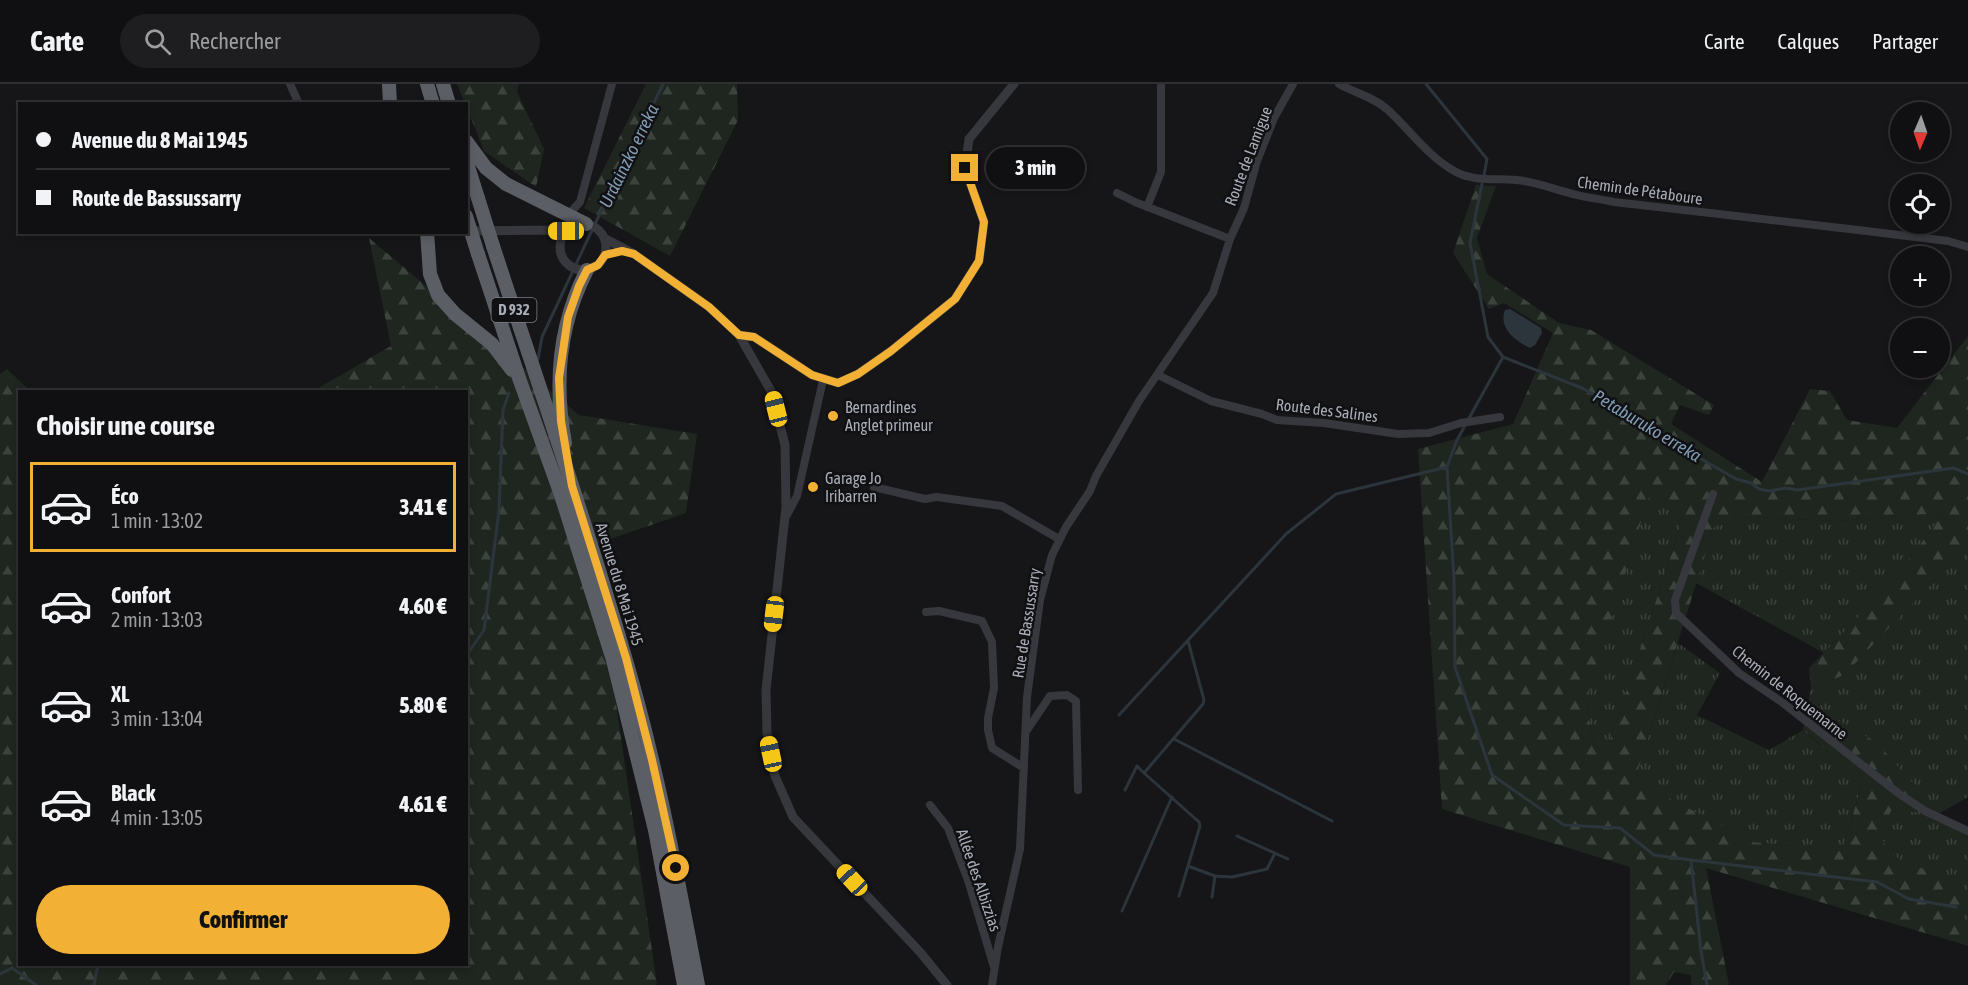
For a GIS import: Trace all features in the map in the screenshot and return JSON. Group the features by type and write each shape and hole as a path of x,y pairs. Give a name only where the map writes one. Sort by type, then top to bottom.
{"highway":[{"path":"388,84 390,102"},
{"path":"427,84 432,102"},
{"path":"443,84 448,102"},
{"path":"468,144 486,168 506,184 591,226"},
{"name":"Avenue du 8 Mai 1945","path":"468,166 626,658 650,748 672,845 698,985"},
{"name":"D 932","path":"468,222 519,378"},
{"path":"427,234 430,274 438,295 455,314 492,344 519,378"},
{"path":"572,486 561,421 559,378 568,317 583,270"},
{"name":"Avenue du 8 Mai 1945","path":"519,378 561,495 613,660 652,819 684,985"}],"street":[{"path":"290,84 298,102"},
{"path":"568,215 580,202 612,84"},
{"path":"739,335 754,337 812,375 838,383 858,374 891,351 955,299 979,261 984,222 965,168 969,139 1014,84"},
{"path":"1148,207 1161,172 1161,84"},
{"name":"Route de Lamigue","path":"1230,239 1244,208 1257,161 1274,118 1293,84"},
{"name":"Chemin de Pétaboure","path":"1339,84 1373,99 1387,109 1416,141 1445,164 1455,171 1476,179 1507,179 1576,195 1629,204 1948,241 1968,247"},
{"path":"1117,193 1230,239"},
{"path":"604,238 605,255 598,265 583,270 569,266 560,254 560,244 566,231 573,226 591,226 604,238 634,254 709,307 739,335 771,391 785,445 786,517 766,690 767,733 775,776 793,817 920,952 947,985"},
{"path":"468,231 566,231"},
{"path":"539,231 560,244"},
{"name":"Rue de Bassussarry","path":"992,985 1020,849 1027,697 1040,600 1052,555 1059,539 1084,503 1138,401 1213,293 1230,239"},
{"path":"605,255 622,251 634,254"},
{"name":"Route des Salines","path":"1158,375 1211,400 1277,420 1324,423 1398,434 1429,433 1461,423 1500,417"},
{"path":"786,517 796,496 823,380"},
{"path":"874,487 925,499 937,497 1002,506 1059,539"},
{"name":"Chemin de Roquemarne","path":"1713,494 1676,600 1676,613 1739,673 1783,703 1898,793 1925,811 1968,831"},
{"path":"926,612 939,611 982,621 992,642 994,688 988,730 992,748 1024,768"},
{"path":"1026,731 1050,696 1067,695 1076,701 1078,790"},
{"name":"Allée des Albizzias","path":"930,806 948,828 968,880 994,967"}],"green space":[{"path":"457,84 519,84 517,92 544,149 536,187 484,151 468,111 468,102 465,102"},
{"path":"646,84 737,84 738,120 670,256 584,208"},
{"path":"1476,185 1496,186 1477,238 1487,274 1559,323 1591,330 1714,405 1709,415 1680,405 1671,424 1762,482 1810,389 1830,391 1847,420 1897,428 1936,378 1950,378 1950,359 1968,336 1968,545 1844,675 1811,688 1809,668 1890,584 1944,513 1836,521 1753,517 1714,526 1635,780 1752,842 1842,851 1863,781 1803,730 1827,714 1876,742 1940,813 1891,811 1880,835 1890,854 1963,887 1962,944 1706,868 1729,985 1691,985 1691,975 1674,972 1666,985 1630,985 1630,867 1442,809 1418,449 1513,424 1553,333 1504,303 1489,309 1453,253","holes":["1657,491 1681,525 1605,756 1594,744 1586,702 1648,499"]},
{"path":"369,238 579,415 697,434 686,513 593,545 657,985 0,985 0,374 7,369 29,390 18,390 18,966 468,966 468,390 315,390 391,346"},
{"path":"1657,491 1681,525 1605,756 1594,744 1586,701 1648,498"},
{"path":"1944,513 1890,584 1824,653 1696,583 1714,526 1753,517 1836,521"},
{"path":"1968,545 1968,797 1940,813 1968,833 1968,946 1962,944 1962,887 1889,854 1880,835 1890,811 1939,812 1827,714 1803,731 1863,780 1842,851 1752,842 1635,780 1678,643 1720,673 1697,715 1769,750 1803,730 1811,688 1844,675"}],"shaded area":[{"path":"1510,309 1541,328 1542,333 1535,345 1530,348 1519,342 1506,328 1503,317 1505,310"}],"waterway":[{"name":"Urdainzko erreka","path":"538,359 542,337 663,84"},
{"name":"Petaburuko erreka","path":"1426,84 1487,159 1484,175"},
{"name":"Petaburuko erreka","path":"1482,184 1470,243 1488,337 1503,357 1582,388 1668,436 1677,445 1736,479 1751,483 1759,489 1797,490 1954,468 1968,474"},
{"path":"1503,357 1457,440 1447,467 1454,579 1455,667 1492,775 1564,825 1620,828 1654,855 1691,860 1707,985"},
{"name":"Urdainzko erreka","path":"468,653 484,630 499,510 503,410 509,393"},
{"path":"1119,715 1286,534 1336,494 1447,467"},
{"path":"1179,896 1200,826 1199,822 1144,773 1203,704 1204,700 1188,641"},
{"path":"1174,739 1332,821"},
{"path":"1125,790 1137,766 1144,773"},
{"path":"1122,911 1172,797"},
{"path":"1237,836 1288,859"},
{"path":"1188,866 1215,876 1232,877 1267,869 1275,853"},
{"path":"1691,860 1877,882 1909,899 1956,907"},
{"path":"1212,897 1215,876"},
{"name":"Urdainzko erreka","path":"94,985 98,966"},
{"name":"Urdainzko erreka","path":"0,974 12,968 36,985"}],"place":[{"name":"Bernardines Anglet primeur","path":"833,416"},
{"name":"Garage Jo Iribarren","path":"813,487"}],"route":[{"path":"676,868 626,658 572,486 561,421 559,378 568,317 579,286 587,270 598,265 605,255 622,251 634,254 709,307 739,335 754,337 812,375 838,383 858,374 891,351 955,299 979,261 984,222 965,168"}]}
